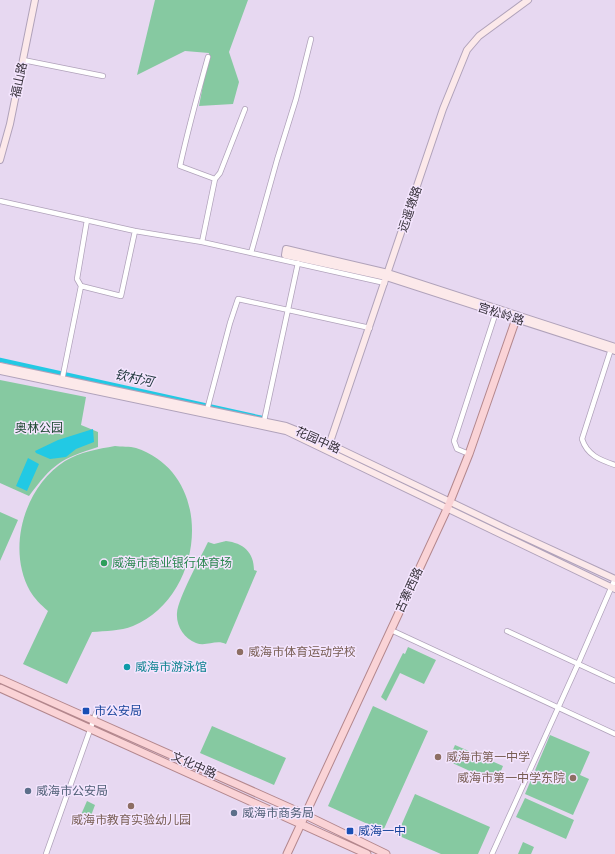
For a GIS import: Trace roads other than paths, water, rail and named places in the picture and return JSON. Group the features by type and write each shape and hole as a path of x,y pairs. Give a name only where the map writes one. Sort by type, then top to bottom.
{"main road":[{"name":"福山路","path":"0,160 10,124 34,0"},
{"name":"远遥墩路","path":"329,445 370,328 443,109 467,50 478,36 528,0"},
{"path":"386,278 285,255 286,249 386,278 614,349"},
{"name":"宫松岭路","path":"386,278 614,349"},
{"name":"古寨西路","path":"287,854 449,505 469,454 516,319"},
{"name":"花园中路","path":"0,366 208,407 286,426 329,445 449,505 615,579"},
{"path":"0,372 286,431 449,505 613,588"},
{"name":"文化中路","path":"0,679 304,815 386,854"},
{"name":"文化中路","path":"0,688 367,854"}],"street":[{"path":"251,253 276,160 296,99 311,39"},
{"path":"208,57 196,105 188,125 180,166 215,179"},
{"path":"23,60 103,76"},
{"path":"202,242 215,179 220,173 245,109"},
{"path":"0,201 135,231 202,242 298,263 386,278"},
{"path":"62,378 81,286 77,279 87,220"},
{"path":"81,286 121,296 135,231"},
{"path":"264,421 289,311 298,263"},
{"path":"208,407 230,323 238,299 370,328"},
{"path":"469,454 457,449 454,441 496,312"},
{"path":"614,349 582,439 584,447 597,459 615,466"},
{"path":"492,854 613,588 615,579"},
{"path":"391,630 559,706 615,734"},
{"path":"507,631 615,681"},
{"path":"46,854 89,729 96,713"}],"water":[{"path":"93,429 94,442 76,449 66,457 50,459 36,453 35,451 58,440"},
{"path":"28,458 39,464 27,491 16,486"}],"waterway":[{"name":"钦村河","path":"0,360 262,418"}],"place":[{"name":"威海市商业银行体育场","path":"104,563"},
{"name":"威海市体育运动学校","path":"240,652"},
{"name":"威海市游泳馆","path":"127,667"},
{"name":"市公安局","path":"86,711"},
{"name":"威海市第一中学","path":"438,757"},
{"name":"威海市第一中学东院","path":"573,778"},
{"name":"威海市公安局","path":"28,791"},
{"name":"威海市教育实验幼儿园","path":"131,806"},
{"name":"威海市商务局","path":"234,813"},
{"name":"威海一中","path":"350,831"}],"park label":[{"name":"奥林公园","path":"39,428"}]}
